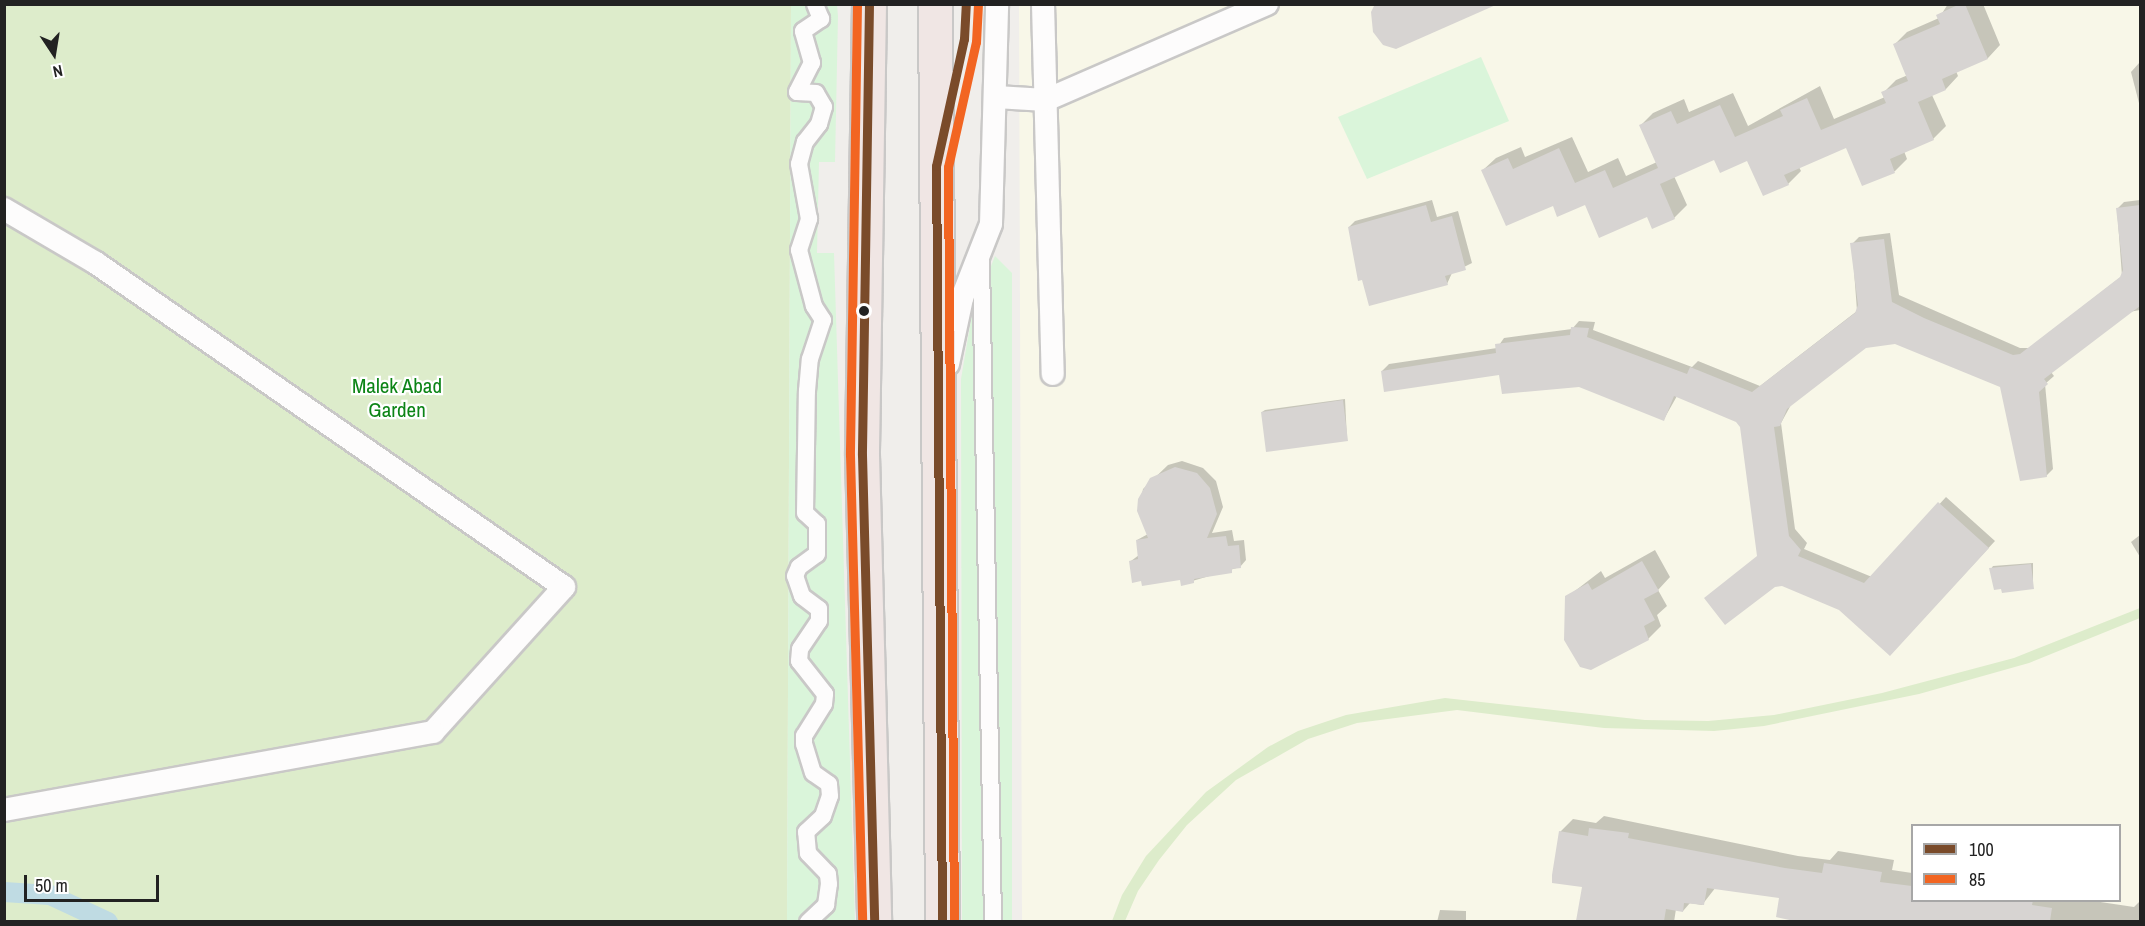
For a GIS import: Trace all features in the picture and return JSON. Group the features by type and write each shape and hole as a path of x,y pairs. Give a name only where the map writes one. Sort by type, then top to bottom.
{"highway":[{"path":"935,4 942,921"},
{"path":"869,5 862,455 874,921"}],"street":[{"path":"938,410 962,298 981,255 991,224 997,4"},
{"path":"1043,4 1053,374"},
{"path":"996,98 1046,100 1267,4"},
{"path":"807,6 821,19 803,31 812,63 797,92 816,93 824,106 819,124 805,142 799,164 809,219 799,250 814,306 823,320 810,359 807,391 805,513 817,524 817,554 799,567 795,576 802,596 819,609 819,621 804,642 799,661 825,694 824,704 804,736 804,744 813,773 829,784 830,796 824,816 806,832 808,853 828,874 829,884 826,904 808,921"},
{"path":"4,209 96,263 564,587 433,732 4,810"},
{"path":"981,255 993,921"}],"shaded area":[{"path":"1019,5 2140,5 2140,921 1022,921"}],"green space":[{"name":"Malek Abad Garden","path":"5,5 791,5 787,921 5,922"},
{"path":"791,5 837,5 838,16 835,162 819,162 817,253 834,253 855,921 787,922"},
{"path":"1481,57 1509,121 1367,179 1338,117"},
{"path":"995,256 1012,273 1012,921 962,922 961,379 972,314"},
{"path":"2140,608 2140,618 2029,663 1919,694 1764,726 1714,731 1604,728 1457,710 1357,723 1308,739 1236,780 1187,825 1159,860 1138,891 1125,921 1112,921 1122,895 1146,856 1206,792 1268,747 1298,731 1346,715 1445,698 1645,720 1708,721 1774,715 1882,693 2014,658"}],"building":[{"path":"1375,4 1498,4 1396,49 1383,45 1373,32 1371,12"},
{"path":"1965,4 1988,59 1942,79 1946,90 1918,102 1934,140 1890,159 1895,173 1862,186 1846,148 1784,175 1789,185 1763,196 1747,161 1720,173 1714,160 1660,184 1675,219 1652,229 1647,217 1599,238 1585,205 1557,217 1553,206 1506,226 1481,170 1508,158 1513,169 1559,148 1575,183 1605,170 1613,188 1658,168 1639,125 1671,111 1677,124 1720,105 1735,137 1783,116 1780,110 1807,98 1821,130 1886,103 1881,92 1908,81 1893,44 1940,24 1936,15"},
{"path":"1426,205 1431,222 1452,216 1466,270 1445,276 1448,285 1369,306 1362,280 1358,281 1348,227"},
{"path":"2140,205 2140,306 2044,379 2048,384 2039,392 2047,477 2020,481 2000,387 1895,344 1866,348 1787,409 1780,426 1774,427 1789,536 1801,550 1798,556 1864,583 1938,502 1989,548 1890,656 1839,610 1782,586 1775,587 1725,625 1704,598 1757,556 1740,427 1736,422 1674,396 1664,421 1579,387 1502,394 1499,375 1384,392 1381,371 1496,353 1495,344 1570,335 1571,327 1589,328 1587,337 1687,374 1690,367 1752,392 1855,313 1858,305 1850,243 1884,239 1892,302 1924,318 2013,355 2020,354 2120,277 2123,270 2116,208"},
{"path":"1343,400 1348,441 1266,452 1261,412"},
{"path":"1175,467 1197,473 1210,488 1217,514 1207,538 1226,536 1228,546 1239,545 1241,568 1232,569 1232,573 1194,579 1194,583 1181,586 1180,580 1142,586 1141,581 1132,583 1129,561 1138,559 1136,540 1148,538 1137,511 1138,499 1150,478"},
{"path":"1642,561 1659,591 1644,599 1655,620 1644,626 1649,640 1591,670 1580,667 1564,640 1565,596 1588,583 1592,590"},
{"path":"2031,564 2034,589 2002,593 2001,589 1994,590 1989,568"},
{"path":"1589,828 1629,833 1628,838 1822,873 1824,863 1882,872 1880,882 1911,886 1911,902 2033,902 2032,905 2052,908 2050,921 1794,921 1776,917 1779,898 1707,888 1704,905 1684,903 1683,912 1666,909 1664,921 1576,921 1582,887 1552,883 1552,875 1559,831 1588,836"}],"waterway":[{"path":"4,892 50,895 108,922"}],"transit line":[{"name":"85","path":"857,4 850,455 862,922"},
{"name":"100","path":"869,4 862,455 874,922"},
{"name":"100","path":"942,922 936,166 964,39 966,4"},
{"name":"85","path":"954,922 948,167 976,42 978,5"}]}
